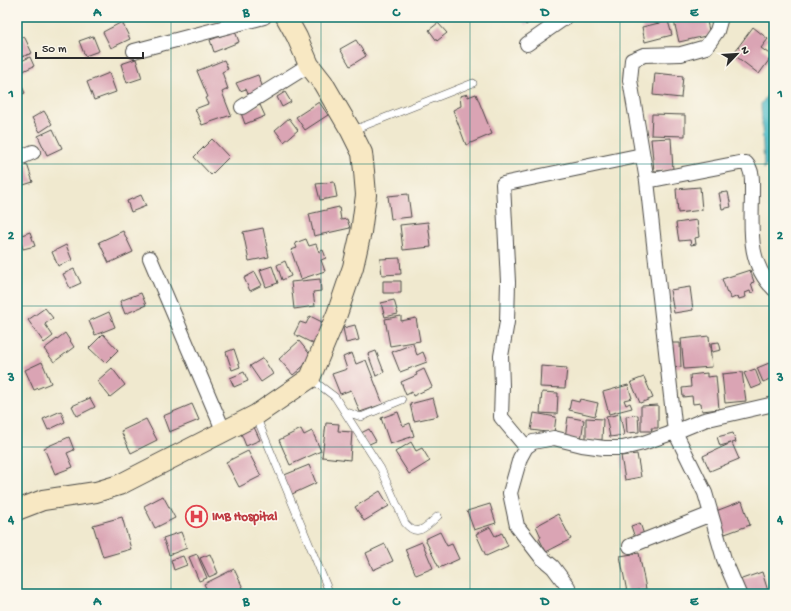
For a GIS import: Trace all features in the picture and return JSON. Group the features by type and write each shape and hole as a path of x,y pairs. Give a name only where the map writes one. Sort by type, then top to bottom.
{"main road":[{"path":"17,510 43,500 96,492 119,486 256,415 310,378 337,314 353,267 361,232 366,195 362,153 351,131 322,83 309,65 297,37 286,17"}],"street":[{"path":"134,51 264,17"},
{"path":"527,44 566,17"},
{"path":"721,17 717,31 706,47 681,54 644,55 632,60 630,80 646,181 675,432 705,493 724,559 739,594"},
{"path":"242,107 309,65"},
{"path":"17,159 33,152"},
{"path":"526,447 501,417 501,356 507,322 508,282 503,184 642,155"},
{"path":"646,181 746,163 751,168 752,179 752,239 754,257 760,274 774,289"},
{"path":"150,258 224,432"},
{"path":"570,594 568,587 553,566 541,556 517,526 510,493 520,458 526,447 533,442 554,438 582,445 604,448 623,448 675,432 704,420 774,404"},
{"path":"630,546 711,514"}],"lane":[{"path":"351,131 473,84"},
{"path":"310,378 335,397 381,469 405,523 411,530 417,531 422,529 438,516"},
{"path":"344,411 361,417 402,400"},
{"path":"256,415 330,594"}],"water":[{"path":"774,86 774,159 764,169 761,104"}],"building":[{"path":"519,17 536,17 526,25"},
{"path":"673,17 706,17 710,35 679,42"},
{"path":"668,21 672,35 645,42 642,27"},
{"path":"122,22 130,39 111,48 103,32"},
{"path":"438,23 447,33 437,41 429,30"},
{"path":"771,25 774,25 774,41 773,41"},
{"path":"753,27 768,39 761,48 772,56 759,74 733,54"},
{"path":"235,31 239,42 214,52 210,40"},
{"path":"24,36 32,53 17,59 17,39"},
{"path":"93,36 99,51 85,56 79,41"},
{"path":"356,40 366,56 350,66 340,49"},
{"path":"30,57 34,66 21,72 17,63"},
{"path":"136,59 142,78 127,83 121,64"},
{"path":"224,60 228,69 222,72 228,89 222,92 231,115 202,125 195,109 208,104 205,98 208,97 197,71"},
{"path":"109,73 116,92 94,100 87,82"},
{"path":"655,73 683,76 681,98 653,95"},
{"path":"258,75 263,88 248,94 246,89 240,91 236,83"},
{"path":"17,76 25,93 17,96"},
{"path":"285,92 291,102 282,107 277,97"},
{"path":"468,94 468,97 476,94 492,134 466,145 453,110 461,106 460,96"},
{"path":"319,102 328,115 305,130 296,117"},
{"path":"260,105 265,116 245,124 241,113"},
{"path":"44,111 52,124 40,132 32,118"},
{"path":"652,114 685,115 685,136 651,135"},
{"path":"289,118 298,130 284,142 275,130"},
{"path":"53,129 62,148 47,155 38,136"},
{"path":"671,138 673,170 654,171 651,139"},
{"path":"212,139 229,157 211,175 194,157"},
{"path":"27,164 33,182 17,187 17,167"},
{"path":"334,182 337,197 320,200 316,184"},
{"path":"700,187 702,210 678,213 676,189"},
{"path":"728,192 731,207 722,209 719,193"},
{"path":"408,194 411,217 391,219 388,196"},
{"path":"141,195 146,206 131,212 127,201"},
{"path":"339,207 341,220 347,219 350,228 314,236 309,214"},
{"path":"697,220 699,237 695,238 696,244 691,245 690,240 679,241 676,223"},
{"path":"428,222 431,247 403,250 400,225"},
{"path":"263,228 269,257 249,261 243,232"},
{"path":"123,231 133,252 109,263 99,242"},
{"path":"30,232 35,246 23,249 19,236"},
{"path":"306,239 309,246 316,244 319,252 323,250 326,258 321,260 325,271 301,279 291,250 297,248 295,243"},
{"path":"66,245 72,260 58,266 52,252"},
{"path":"400,258 401,274 382,275 380,259"},
{"path":"285,261 291,276 282,280 277,265"},
{"path":"272,266 278,283 266,287 260,270"},
{"path":"74,269 81,283 70,288 63,274"},
{"path":"750,270 754,282 751,283 754,292 751,293 750,291 745,293 746,297 739,299 738,296 731,299 722,279"},
{"path":"255,272 262,285 250,291 244,278"},
{"path":"320,279 321,291 313,292 315,306 294,309 291,282"},
{"path":"383,281 401,281 401,293 383,293"},
{"path":"690,287 693,310 674,313 670,290"},
{"path":"141,293 146,305 125,314 120,301"},
{"path":"394,300 398,314 385,317 381,303"},
{"path":"45,308 53,318 45,324 53,336 44,343 28,320"},
{"path":"109,312 115,327 95,335 89,321"},
{"path":"310,316 326,324 316,345 294,334 300,322 306,324"},
{"path":"401,316 401,321 416,318 420,341 390,346 385,319"},
{"path":"355,325 359,340 346,343 343,328"},
{"path":"65,333 74,347 54,362 44,349"},
{"path":"103,334 118,350 105,363 89,348"},
{"path":"709,336 712,367 684,369 681,339"},
{"path":"299,341 313,358 293,375 279,359"},
{"path":"719,342 721,350 712,352 711,343"},
{"path":"670,343 680,343 681,367 671,368"},
{"path":"413,344 417,355 423,352 427,362 400,372 392,352"},
{"path":"234,349 240,367 232,370 226,352"},
{"path":"376,351 384,372 376,376 368,354"},
{"path":"352,353 356,364 366,360 383,404 360,412 351,390 340,394 332,374 347,369 343,357"},
{"path":"263,358 273,374 261,382 250,366"},
{"path":"774,361 774,377 763,382 757,368"},
{"path":"42,362 51,383 34,390 25,370"},
{"path":"541,366 567,368 565,388 540,387"},
{"path":"112,368 125,385 110,397 97,381"},
{"path":"424,369 432,387 413,396 412,392 406,395 401,382 417,375 416,373"},
{"path":"755,369 761,385 751,389 744,373"},
{"path":"244,372 248,381 234,387 230,378"},
{"path":"742,372 746,401 725,403 722,374"},
{"path":"707,373 707,377 716,376 719,409 702,411 701,403 693,404 692,396 683,397 682,388 691,387 690,375"},
{"path":"644,377 653,398 640,403 631,382"},
{"path":"628,385 632,398 624,400 626,405 630,403 632,408 609,414 603,392"},
{"path":"542,392 558,393 557,414 540,413"},
{"path":"90,398 95,407 77,416 72,406"},
{"path":"433,398 438,416 414,421 410,404"},
{"path":"580,399 598,403 595,416 569,410 571,400 579,402"},
{"path":"192,404 199,420 169,432 163,416"},
{"path":"658,405 658,428 651,428 652,431 641,431 641,406"},
{"path":"61,411 65,422 48,430 43,419"},
{"path":"398,412 403,426 410,423 414,436 390,444 381,418"},
{"path":"534,413 556,417 554,433 531,430"},
{"path":"620,414 624,435 610,437 606,417"},
{"path":"638,415 639,432 627,433 626,416"},
{"path":"568,417 584,420 581,440 565,438"},
{"path":"586,418 603,419 602,440 586,439"},
{"path":"146,419 157,440 131,453 121,431"},
{"path":"326,423 339,424 338,431 352,432 350,460 322,457"},
{"path":"253,425 260,440 246,446 240,431"},
{"path":"301,429 304,435 312,431 321,451 290,465 279,440"},
{"path":"369,429 376,441 367,445 361,433"},
{"path":"733,433 736,442 732,443 739,459 710,471 703,456 731,443 720,446 717,437"},
{"path":"69,437 74,450 67,453 73,467 55,474 44,448"},
{"path":"411,442 416,451 422,448 430,461 409,474 395,452"},
{"path":"248,451 261,476 239,487 226,462"},
{"path":"637,454 641,477 625,480 621,456"},
{"path":"309,465 316,483 290,495 282,476"},
{"path":"380,491 389,506 364,521 355,507"},
{"path":"163,496 175,518 155,528 144,506"},
{"path":"742,501 750,525 725,534 716,511"},
{"path":"490,504 496,523 474,530 467,511"},
{"path":"558,514 571,539 546,552 539,538 541,537 536,526"},
{"path":"122,517 131,549 103,557 93,525"},
{"path":"640,523 644,535 635,538 631,526"},
{"path":"490,527 495,536 502,533 508,546 486,556 476,534"},
{"path":"181,532 187,548 169,555 163,538"},
{"path":"440,532 447,546 452,544 459,559 439,568 425,539"},
{"path":"422,542 433,568 416,575 405,549"},
{"path":"385,544 393,561 373,570 366,553"},
{"path":"639,553 646,589 627,592 620,556"},
{"path":"197,554 207,578 199,581 189,557"},
{"path":"210,554 218,573 209,577 200,558"},
{"path":"183,556 187,565 174,570 171,560"},
{"path":"234,569 244,590 235,594 209,594 204,584"},
{"path":"762,572 769,594 744,594 739,580"},
{"path":"721,589 722,594 704,594 704,593"}],"place":[{"name":"IMB Hospital","path":"196,517"}]}
